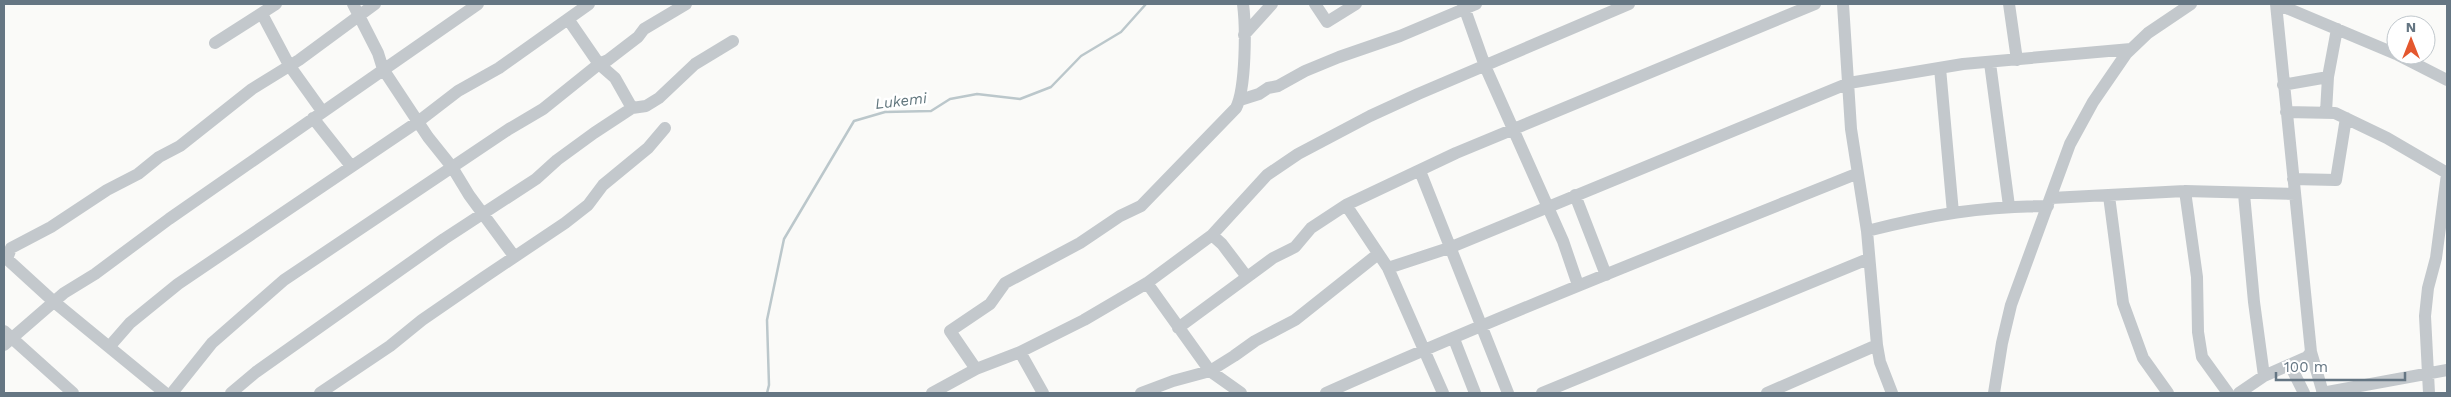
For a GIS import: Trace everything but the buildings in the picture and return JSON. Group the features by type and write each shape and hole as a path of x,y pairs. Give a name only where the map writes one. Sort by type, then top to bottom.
{"street":[{"path":"215,43 276,4"},
{"path":"165,393 53,301 7,259 11,248 51,227 107,190 138,174 159,157 180,146 252,89 289,65 356,9 375,4"},
{"path":"73,393 6,338 53,301 95,274 317,114 478,4"},
{"path":"109,347 130,324 178,284 419,121 458,91 499,68 589,4"},
{"path":"172,393 212,343 284,280 452,167 543,109 598,64 608,60 638,37 644,29 686,4"},
{"path":"976,369 950,331 990,304 1005,283 1080,244 1120,216 1141,206 1236,108 1240,100 1244,35 1243,4"},
{"path":"1244,35 1272,4"},
{"path":"1315,4 1328,22 1356,4"},
{"path":"932,393 976,369 1020,352 1084,320 1147,283 1212,236 1267,175 1298,154 1370,116 1629,4"},
{"path":"1178,328 1273,258 1295,247 1312,228 1346,205 1513,129 1815,4"},
{"path":"1843,4 1856,174 1867,231 1868,260 1877,345 1880,362 1892,393"},
{"path":"2009,4 2017,60"},
{"path":"1994,393 2002,343 2012,305 2070,144 2093,102 2120,61 2148,33 2179,8 2191,4"},
{"path":"2386,49 2277,4 2283,85 2311,352 2323,393 2447,370"},
{"path":"1240,100 1259,94 1268,88 1278,86 1305,71 1339,57 1400,36 1468,5 1485,66 1563,242 1578,286"},
{"path":"356,9 378,53 383,69 428,137 452,167 482,213 514,256"},
{"path":"262,14 317,114 351,166"},
{"path":"568,19 598,64 615,78 632,108"},
{"path":"2326,112 2328,77 2337,29"},
{"path":"231,393 256,372 482,213 536,179 557,160 632,108 646,106 659,98 695,64 733,41"},
{"path":"1388,268 1449,248 1849,83 1940,68 2131,49"},
{"path":"1990,63 2009,206"},
{"path":"2418,65 2447,80"},
{"path":"1940,68 1953,213"},
{"path":"2283,85 2328,77"},
{"path":"2286,112 2326,112 2346,118 2447,180 2436,258 2428,288 2424,316 2429,393"},
{"path":"2293,179 2336,180 2346,118"},
{"path":"320,393 514,256 565,223 588,205 603,185 648,148 665,128"},
{"path":"1420,171 1508,393"},
{"path":"1326,393 1578,286 1856,174"},
{"path":"1867,231 1933,215 2109,196 2185,191 2295,194"},
{"path":"2185,191 2197,277 2198,332 2202,357 2228,393"},
{"path":"2244,194 2254,302 2264,376"},
{"path":"1575,195 1606,275"},
{"path":"2109,196 2122,304 2143,358 2168,393"},
{"path":"1346,205 1388,268 1443,393"},
{"path":"1212,236 1222,244 1247,277"},
{"path":"1141,393 1173,381 1210,371 1255,341 1294,320 1378,254"},
{"path":"1542,393 1868,260"},
{"path":"1147,283 1210,371 1241,393"},
{"path":"1454,339 1475,393"},
{"path":"1767,393 1877,345"},
{"path":"1020,352 1043,393"},
{"path":"2239,393 2264,376 2307,357 2311,352"},
{"path":"2290,365 2304,393"}],"waterway":[{"name":"Lukemi","path":"767,393 769,385 767,320 784,239 854,121 885,112 931,111 950,99 977,94 1020,99 1051,87 1081,56 1121,32 1146,4"}]}
